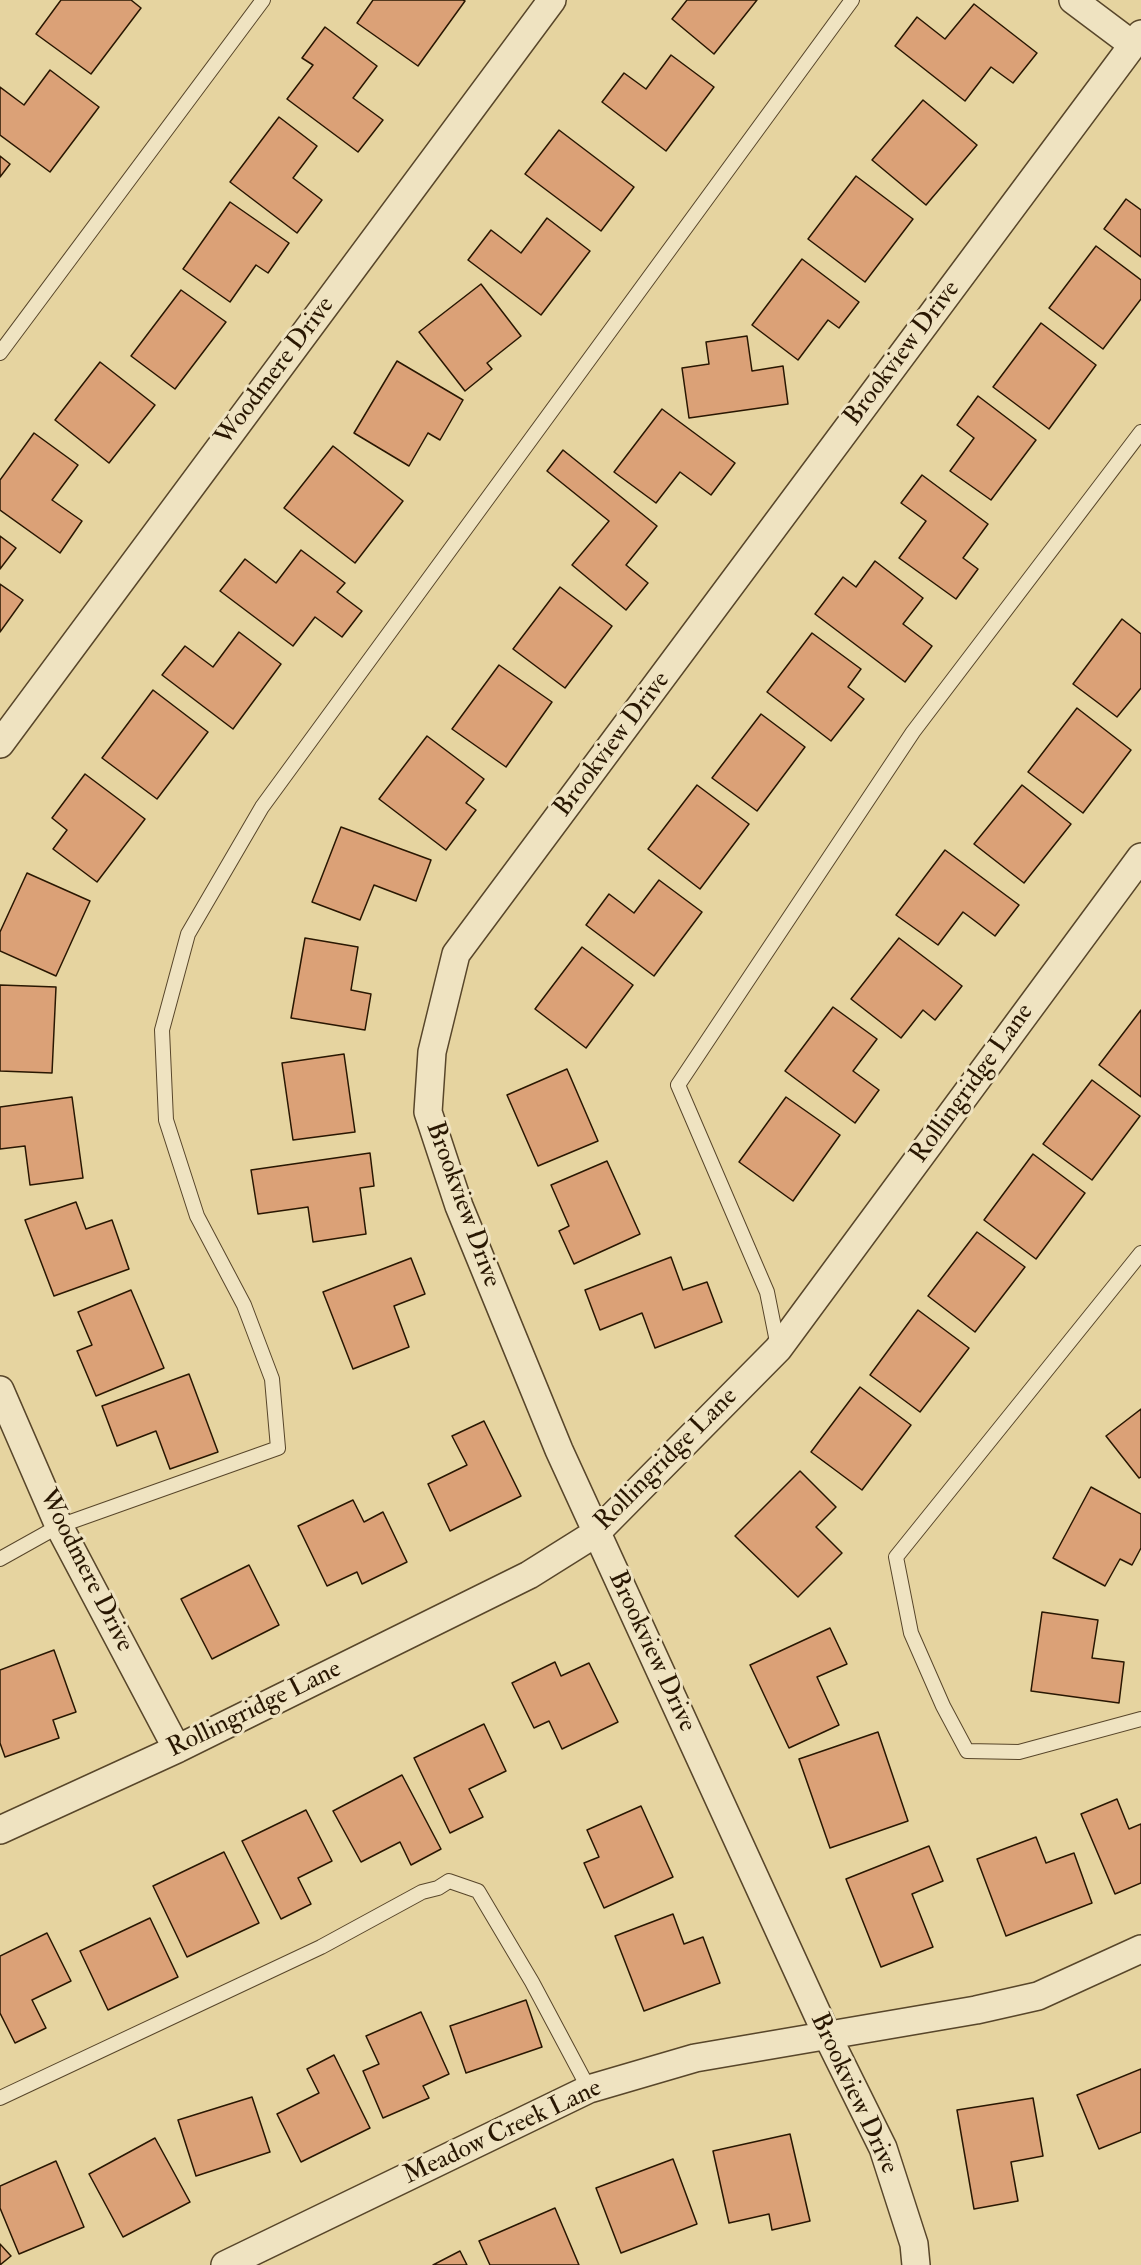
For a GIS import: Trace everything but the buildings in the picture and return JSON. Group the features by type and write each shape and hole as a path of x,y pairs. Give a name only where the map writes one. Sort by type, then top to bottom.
{"street":[{"name":"Woodmere Drive","path":"0,744 552,0"},
{"path":"1073,0 1137,39"},
{"name":"Brookview Drive","path":"915,2255 883,2148 827,2035 596,1533 559,1450 459,1206 428,1112 432,1052 456,954 1137,39"},
{"name":"Rollingridge Lane","path":"0,1830 177,1749 529,1575 596,1533 778,1349 1141,857"},
{"name":"Woodmere Drive","path":"0,1390 59,1526 177,1749"},
{"name":"Meadow Creek Lane","path":"225,2265 589,2089 695,2058 976,2010 1038,1996 1141,1950"}],"lane":[{"path":"0,353 263,0"},
{"path":"0,1559 59,1526 278,1448 272,1379 244,1305 197,1216 166,1120 162,1030 188,934 262,807 852,0"},
{"path":"778,1349 767,1292 678,1085 913,732 1141,432"},
{"path":"1141,1253 896,1557 911,1633 943,1706 967,1751 1020,1752 1141,1719"},
{"path":"0,2098 321,1947 422,1892 438,1888 449,1881 478,1891 532,1982 589,2089"}]}
